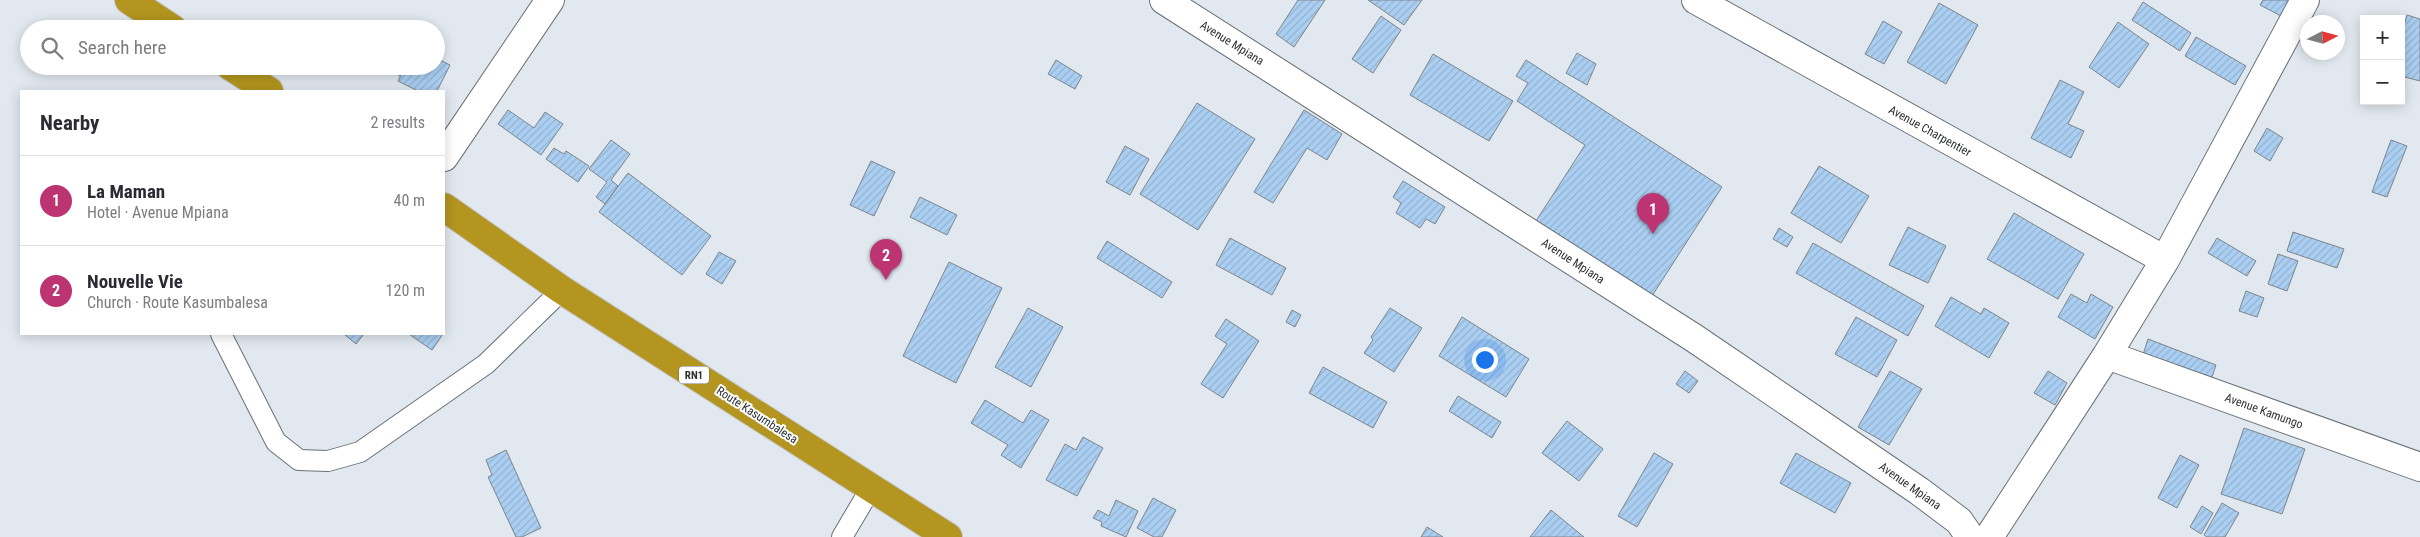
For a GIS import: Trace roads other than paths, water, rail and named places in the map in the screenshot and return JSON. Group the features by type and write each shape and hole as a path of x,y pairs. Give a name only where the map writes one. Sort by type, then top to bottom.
{"highway":[{"path":"129,0 159,20"},
{"path":"244,75 266,90"},
{"name":"Route Kasumbalesa","path":"445,208 562,290 948,537"}],"street":[{"path":"445,156 550,0"},
{"name":"Avenue Mpiana","path":"1164,0 1694,338 1927,497 1959,521 1970,537"},
{"name":"Avenue Charpentier","path":"1696,0 2165,260"},
{"path":"1989,537 2107,355 2165,260 2305,0"},
{"name":"Avenue Kamungo","path":"2107,355 2420,467"}],"lane":[{"path":"222,335 276,442 299,460 328,461 360,452 486,364 562,290"},
{"path":"842,537 871,488"}],"place":[{"name":"La Maman","path":"1653,234"},
{"name":"Nouvelle Vie","path":"886,280"}]}
